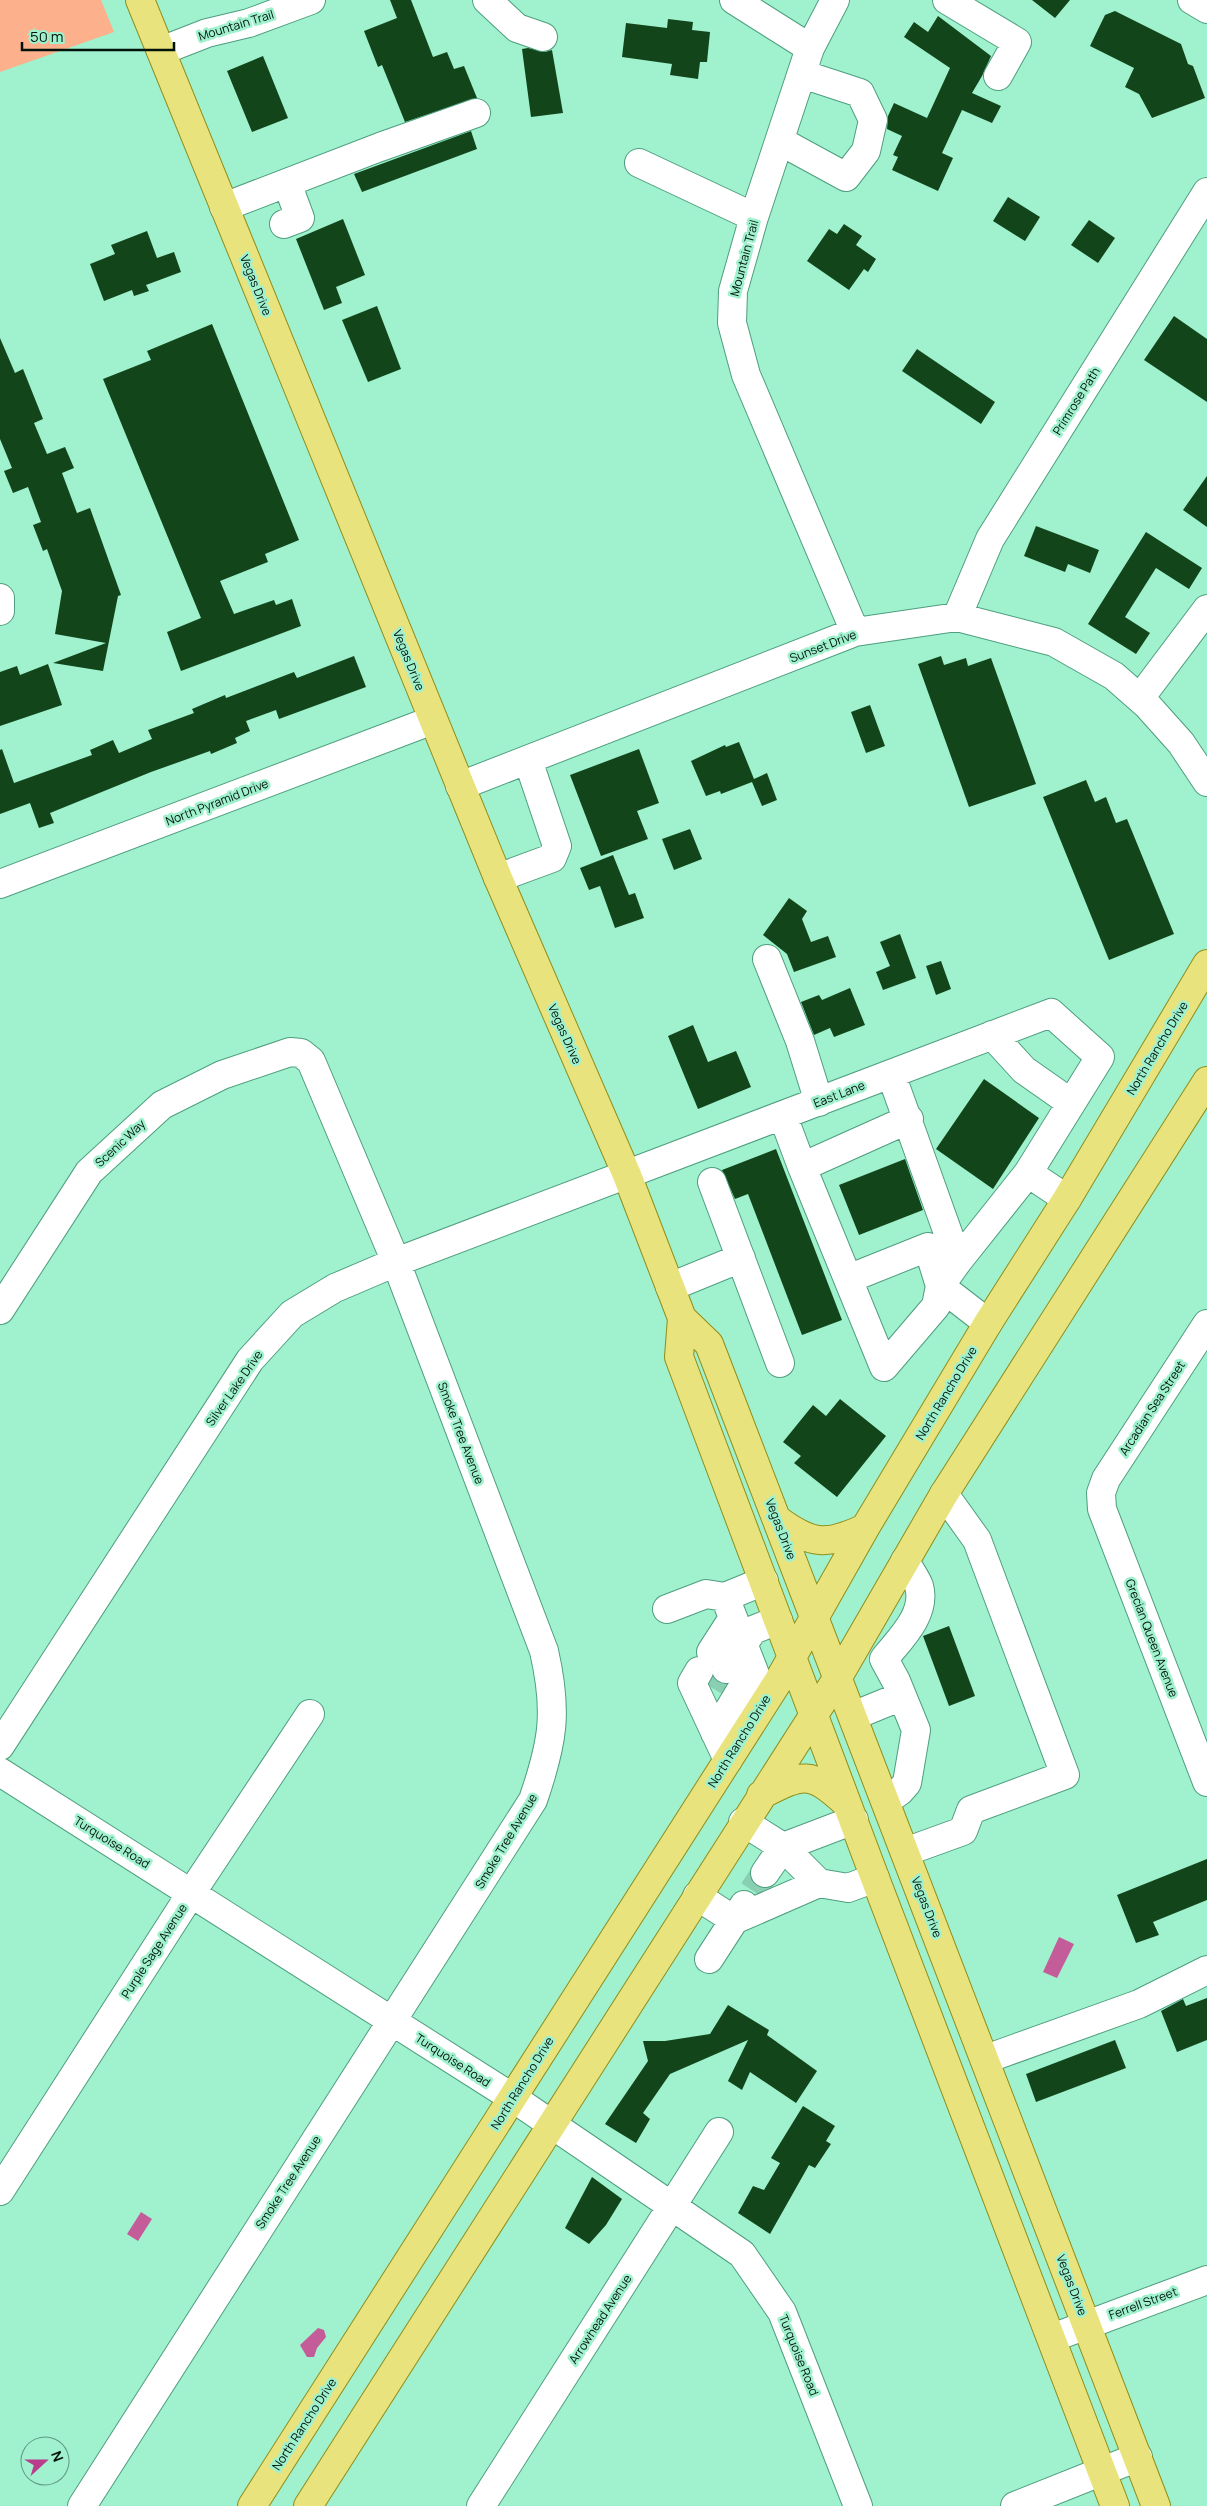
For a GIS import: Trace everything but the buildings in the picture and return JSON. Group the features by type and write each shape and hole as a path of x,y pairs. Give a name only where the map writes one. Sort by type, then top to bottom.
{"main road":[{"name":"Vegas Drive","path":"140,0 498,878 627,1176 682,1318 679,1357 875,1878 1115,2506"},
{"name":"North Rancho Drive","path":"252,2506 728,1760 815,1618 866,1528 988,1323 1067,1199 1207,964"},
{"path":"308,2506 743,1822 838,1677 944,1494 1207,1081"},
{"name":"Vegas Drive","path":"682,1318 710,1344 1156,2506"},
{"path":"778,1520 806,1539 820,1541 846,1537 866,1528"},
{"path":"761,1795 803,1777 815,1779 830,1788 851,1812"}],"street":[{"name":"Mountain Trail","path":"161,52 207,33 249,23 311,0"},
{"path":"487,0 517,28 543,37"},
{"path":"734,0 810,48"},
{"name":"Mountain Trail","path":"835,0 810,48 754,217 733,291 732,323 746,375 856,632"},
{"path":"947,0 1017,42 998,76"},
{"path":"1192,0 1207,9"},
{"path":"780,141 846,178 866,151 873,120 860,93 802,74"},
{"path":"224,207 380,146 476,113"},
{"path":"640,163 754,217"},
{"path":"284,224 300,218 287,183"},
{"name":"Primrose Path","path":"957,616 990,539 1207,192"},
{"path":"0,598 0,610"},
{"path":"1140,698 1207,609"},
{"name":"Sunset Drive","path":"460,786 856,632 957,616 1054,642 1114,676 1140,698 1181,744 1207,782"},
{"name":"North Pyramid Drive","path":"0,884 433,720"},
{"path":"498,878 552,858 557,846 528,760"},
{"path":"767,959 800,1041 819,1102"},
{"name":"East Lane","path":"627,1176 1051,1013 1100,1057 1071,1104"},
{"path":"783,1116 884,1367 936,1306 940,1286 958,1260 1028,1173 1071,1104 1024,1070 992,1035"},
{"name":"Scenic Way","path":"0,1310 89,1172 162,1105 222,1076 290,1052 301,1053"},
{"name":"Smoke Tree Avenue","path":"82,2506 534,1800 545,1765 554,1704 544,1651 396,1262 311,1061 301,1053"},
{"path":"892,1074 958,1260"},
{"path":"802,1167 909,1119"},
{"path":"1028,1173 1067,1199"},
{"name":"Silver Lake Drive","path":"0,1746 250,1360 292,1314 335,1288 396,1262 627,1176"},
{"path":"712,1182 780,1363"},
{"path":"848,1279 928,1247 940,1286 988,1323"},
{"path":"670,1287 741,1258"},
{"name":"Arcadian Sea Street","path":"1101,1493 1106,1479 1207,1324"},
{"name":"Grecian Queen Avenue","path":"1101,1493 1102,1509 1207,1782"},
{"path":"905,1852 964,1831 971,1810 1065,1775 977,1540 944,1494"},
{"path":"884,1659 908,1629 920,1607 919,1586 905,1561"},
{"path":"728,1760 715,1733 710,1678 729,1607 764,1581"},
{"path":"667,1609 706,1594 729,1607 765,1700"},
{"path":"710,1678 753,1630 778,1620"},
{"path":"858,1641 884,1659 916,1730 907,1783 900,1791 886,1801"},
{"path":"715,1733 753,1670"},
{"path":"853,1716 902,1696"},
{"name":"Purple Sage Avenue","path":"0,2191 192,1892 310,1714"},
{"name":"Turquoise Road","path":"0,1772 192,1892 552,2123 742,2254 782,2312 858,2506"},
{"path":"709,1959 783,1848 851,1812"},
{"path":"743,1822 783,1848 819,1883"},
{"path":"734,1920 819,1883 848,1888 875,1878"},
{"path":"696,1896 734,1920"},
{"path":"986,2059 1139,2004 1207,1970"},
{"name":"Arrowhead Avenue","path":"481,2506 720,2132"},
{"name":"Ferrell Street","path":"1052,2338 1207,2280"},
{"path":"1015,2506 1138,2457"}],"shaded area":[{"path":"0,0 101,0 114,32 0,72"},
{"path":"1059,1937 1074,1944 1057,1978 1043,1972"},
{"path":"141,2212 152,2219 138,2241 127,2234"},
{"path":"318,2328 324,2330 326,2337 317,2348 314,2357 307,2357 300,2345"}],"tunnel":[{"path":"714,1689 726,1669"},
{"path":"753,1891 765,1873"}]}
